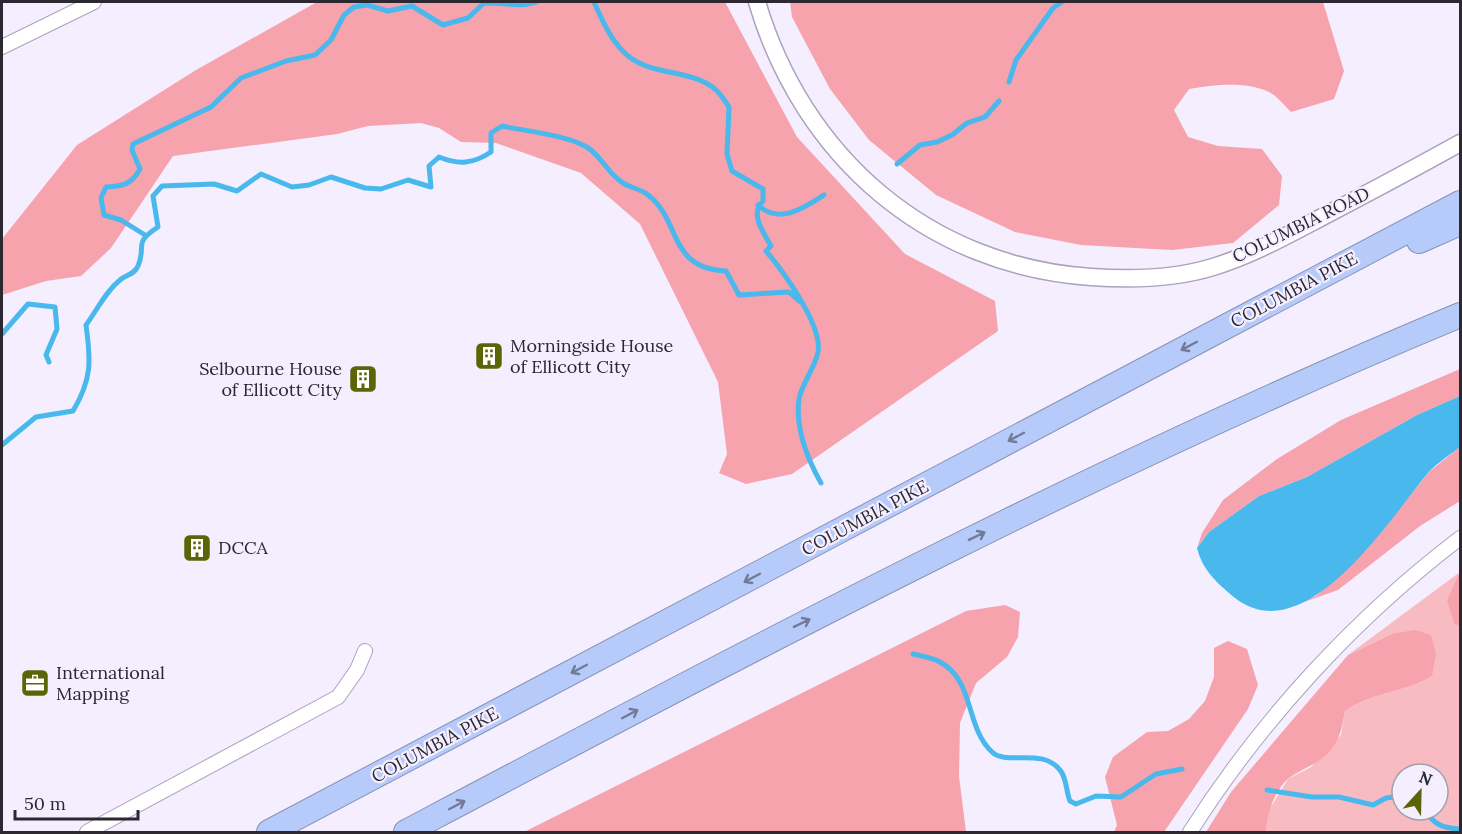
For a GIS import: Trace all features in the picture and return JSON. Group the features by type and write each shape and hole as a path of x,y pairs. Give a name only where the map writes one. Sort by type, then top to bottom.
{"highway":[{"name":"COLUMBIA PIKE","path":"269,832 1461,202"},
{"path":"1240,319 1461,223"},
{"path":"406,832 784,632 1104,472 1411,335 1461,317"}],"street":[{"path":"2,47 94,2"},
{"name":"COLUMBIA ROAD","path":"757,2 776,58 795,95 819,130 874,188 905,214 939,236 978,252 1047,273 1116,279 1147,278 1212,267 1278,240 1461,143"},
{"path":"1190,832 1251,745 1300,687 1349,634 1461,538"},
{"path":"87,832 338,697 357,670 365,651"}],"shaded area":[{"path":"317,2 725,2 797,137 905,254 995,301 998,331 792,474 746,484 719,473 727,454 718,382 640,224 581,173 496,143 461,142 439,128 421,123 368,126 337,134 173,156 111,248 81,276 46,281 2,295 2,239 77,145 196,70"},
{"path":"790,2 1323,2 1344,71 1334,99 1291,112 1274,95 1265,90 1244,85 1189,89 1174,110 1188,137 1218,146 1262,149 1282,176 1279,205 1233,243 1172,250 1081,245 1015,232 936,195 869,140 830,89 792,17"},
{"path":"1460,369 1460,396 1417,415 1307,477 1259,496 1209,532 1197,548 1202,533 1223,500 1277,459 1341,420"},
{"path":"1460,447 1460,501 1420,526 1338,590 1287,608 1316,596 1365,551 1430,471"},
{"path":"1460,572 1460,832 1266,832 1266,815 1288,779 1311,767 1341,735 1345,711 1366,700 1422,682 1432,676 1392,634 1348,655"},
{"path":"1460,572 1460,627 1454,623 1447,600"},
{"path":"1005,605 1020,612 1018,637 1007,657 976,683 960,723 959,776 966,832 524,832 966,611"},
{"path":"1415,630 1431,635 1436,653 1432,676 1411,686 1366,700 1345,711 1340,734 1332,748 1319,761 1289,778 1280,789 1270,811 1266,832 1206,832 1231,792 1348,655 1392,634"},
{"path":"1228,641 1247,649 1258,685 1248,709 1164,832 1114,832 1117,825 1105,777 1113,757 1147,732 1168,731 1189,719 1205,701 1214,677 1214,648"}],"water":[{"path":"1460,396 1460,447 1428,473 1369,546 1344,573 1318,594 1290,608 1262,610 1235,598 1207,570 1197,548 1209,532 1259,496 1307,477 1417,415"}],"waterway":[{"path":"145,235 121,220 104,215 101,198 106,187 126,184 140,169 132,150 133,144 211,107 241,78 286,61 315,55 331,40 344,15 354,7 367,5 388,11 412,6 443,25 468,18 484,3 516,5 536,2"},
{"path":"594,2 612,38 628,56 649,67 705,83 717,91 729,107 727,154 732,171 763,189 763,201 757,212 759,224 771,246 766,251 800,299 818,341 818,352 801,393 798,410 803,442 821,483"},
{"path":"1009,82 1016,60 1053,8 1062,2"},
{"path":"897,164 920,145 937,142 952,135 967,123 985,117 999,101"},
{"path":"2,445 36,417 73,411 87,379 89,349 86,325 110,290 138,266 145,237 158,227 153,196 162,186 214,184 237,191 261,174 292,187 309,185 331,177 365,188 381,189 408,180 431,187 429,166 439,157 466,162 484,156 491,152 491,133 502,126 536,132 583,145 591,150 618,180 645,193 659,206 684,252 694,262 707,268 726,271 739,295 789,292 799,301"},
{"path":"758,205 774,214 783,214 800,209 824,195"},
{"path":"2,334 28,304 55,307 57,329 46,355 49,362"},
{"path":"913,654 937,661 951,670 965,692 977,730 983,742 992,752 998,756 1044,759 1052,763 1062,773 1070,801 1076,804 1096,796 1121,797 1156,774 1182,769"},
{"path":"1267,790 1312,797 1339,797 1373,805 1390,798"},
{"path":"1436,822 1448,828 1460,829"}],"place":[{"name":"Morningside House of Ellicott City","path":"489,356"},
{"name":"Selbourne House of Ellicott City","path":"363,379"},
{"name":"DCCA","path":"197,548"},
{"name":"International Mapping","path":"35,683"}]}
